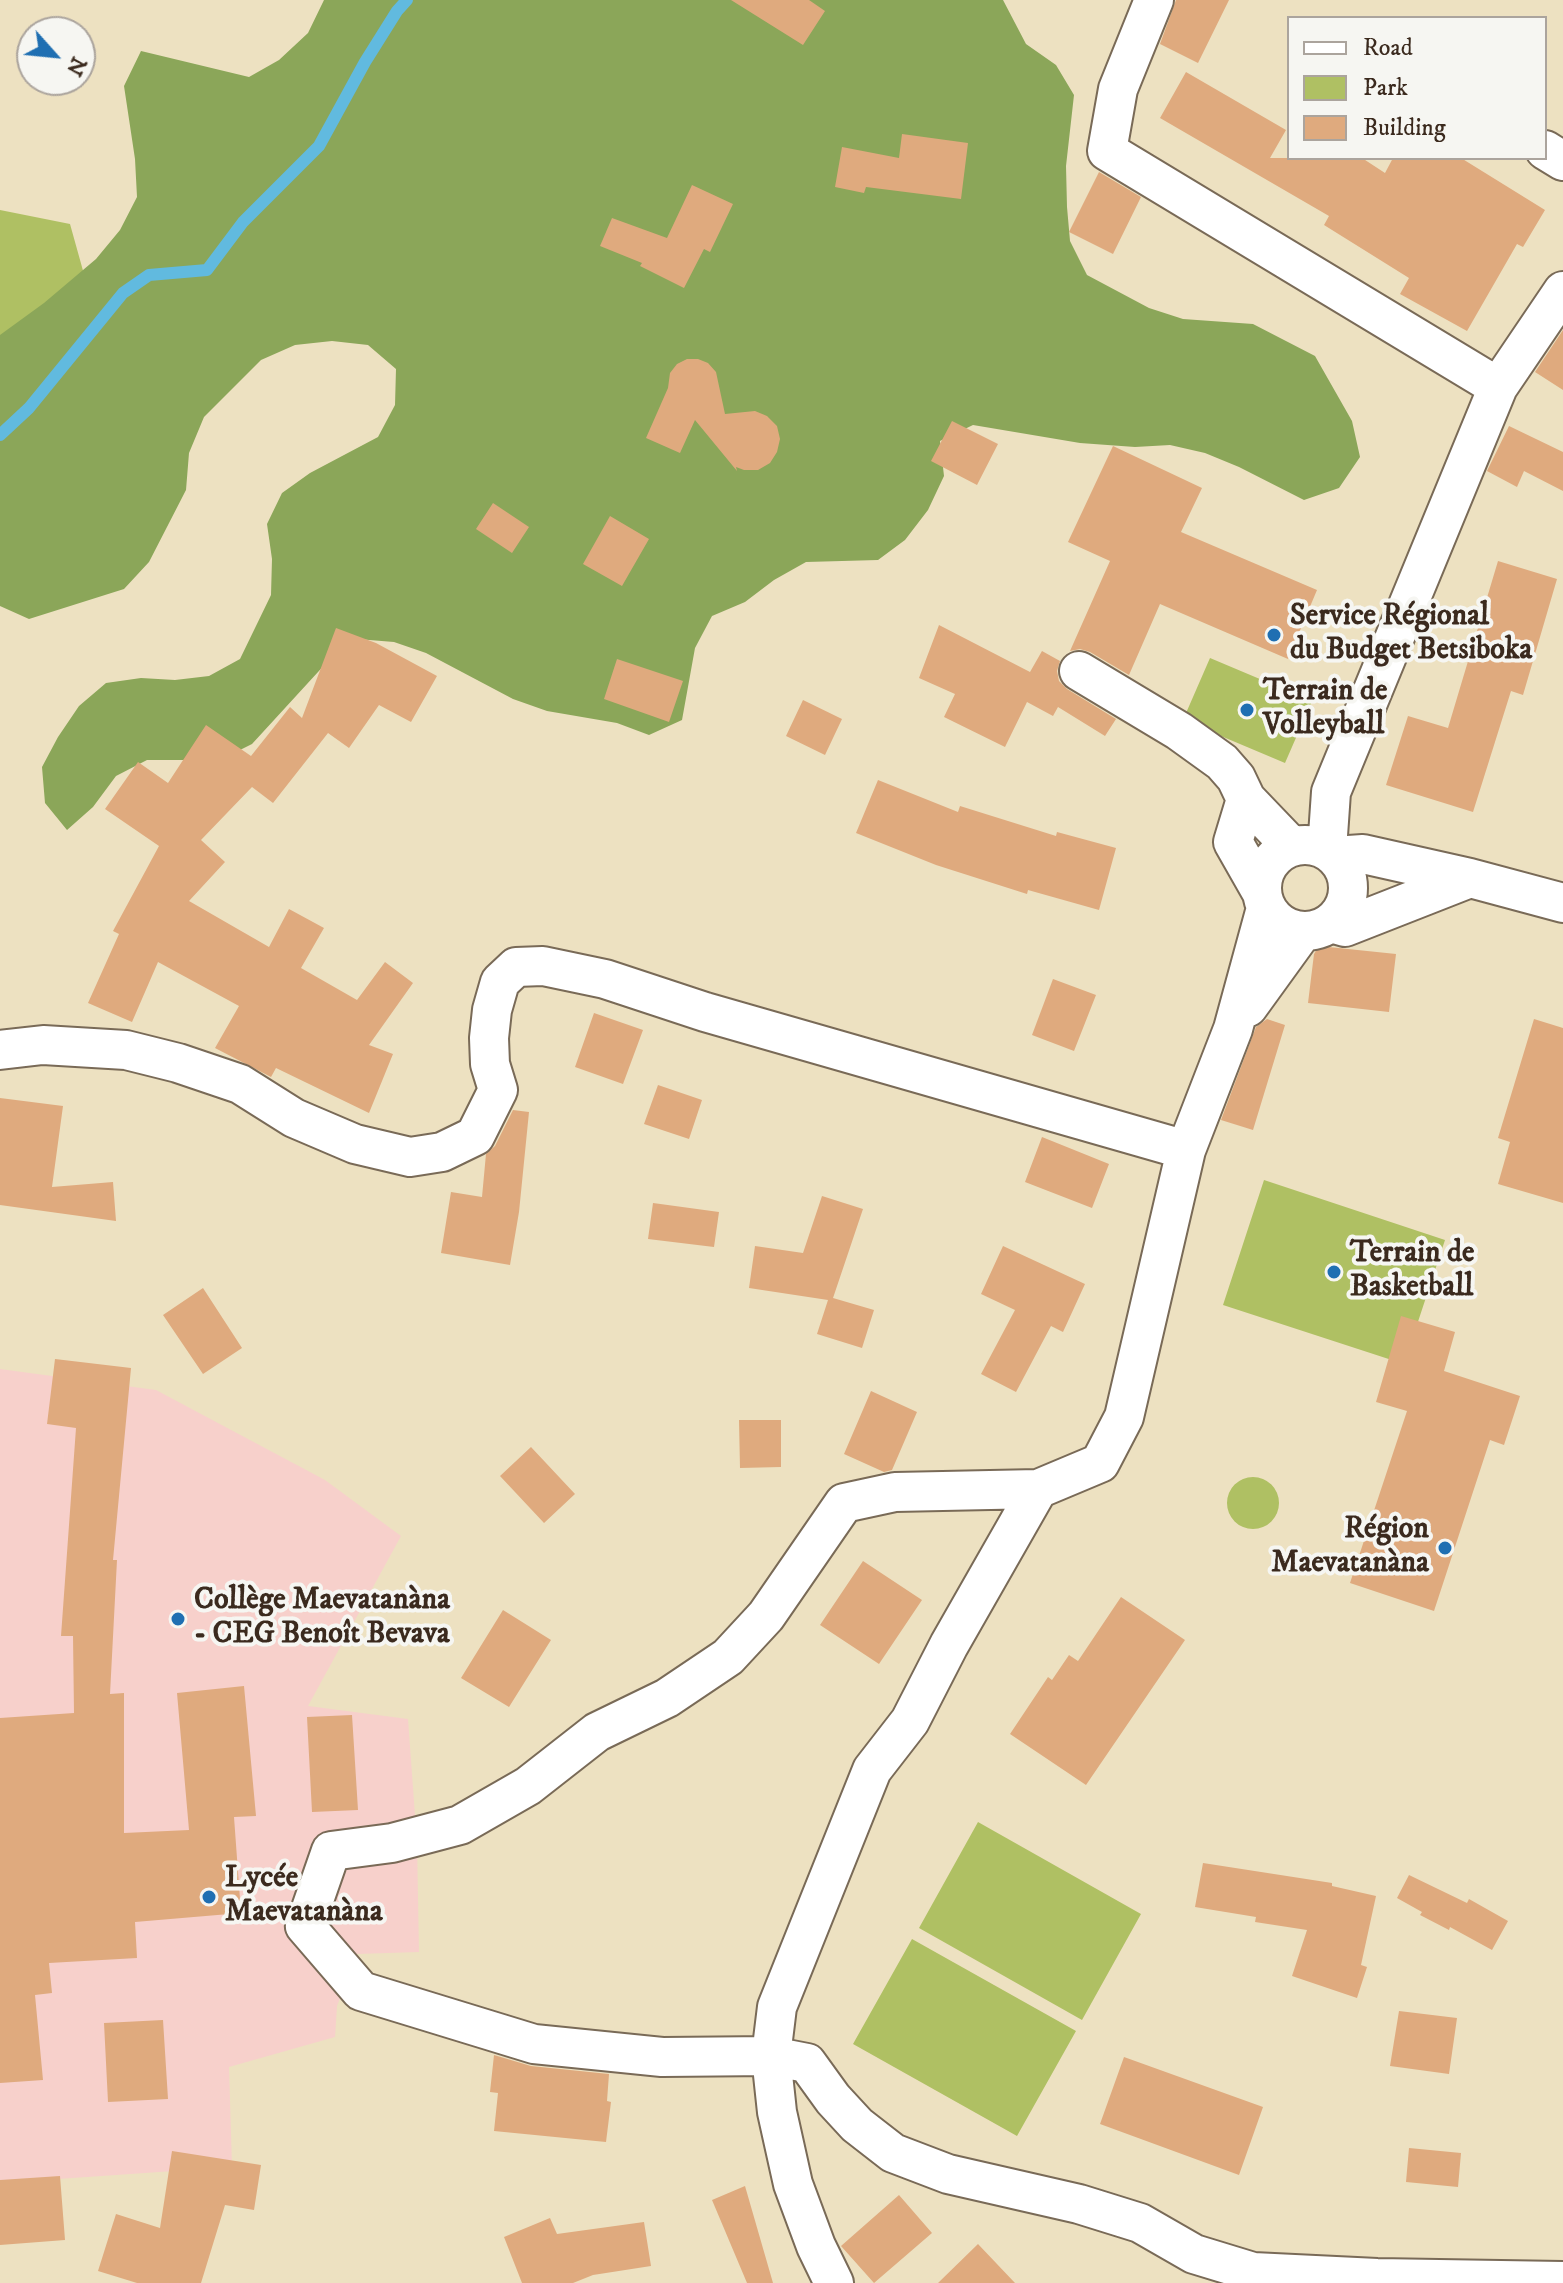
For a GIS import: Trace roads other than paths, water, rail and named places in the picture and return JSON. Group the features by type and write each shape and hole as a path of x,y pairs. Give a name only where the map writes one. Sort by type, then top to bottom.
{"street":[{"path":"1154,0 1118,89 1107,151 1498,387"},
{"path":"1318,851 1331,792 1498,387 1563,291"},
{"path":"1079,671 1179,731 1222,762 1236,778 1246,799 1343,869 1348,882 1347,898 1341,912 1317,927 1233,1029"},
{"path":"1246,799 1233,842 1275,920 1288,928 1345,927 1470,878"},
{"path":"1563,903 1363,854 1318,851 1278,853 1268,865 1263,879 1264,901 1233,1029 1186,1150 1124,1417 1100,1463 1038,1489 895,1492 844,1503 766,1616 728,1657 667,1698 597,1732 528,1786 460,1825 392,1843 331,1851 305,1926 361,1991 534,2044 662,2057 771,2056 807,2063 857,2125 893,2153 948,2174 1079,2204 1140,2223 1194,2254 1253,2272 1563,2281"},
{"path":"0,1050 43,1045 126,1050 178,1063 240,1084 294,1118 355,1144 410,1157 442,1152 475,1136 498,1090 490,1064 489,1038 492,1010 500,982 516,967 543,966 605,979 705,1012 1186,1150"},
{"path":"834,2283 816,2246 793,2184 777,2112 771,2056 777,2007 872,1770 910,1721 949,1645 1038,1489"}],"waterway":[{"path":"0,435 29,408 123,293 149,275 207,270 243,222 319,146 365,62 407,0"}],"place":[{"name":"Service Régional du Budget Betsiboka","path":"1274,635"},
{"name":"Terrain de Volleyball","path":"1247,710"},
{"name":"Terrain de Basketball","path":"1334,1272"},
{"name":"Région Maevatanàna","path":"1445,1548"},
{"name":"Collège Maevatanàna - CEG Benoît Bevava","path":"178,1619"},
{"name":"Lycée Maevatanàna","path":"209,1897"}]}
